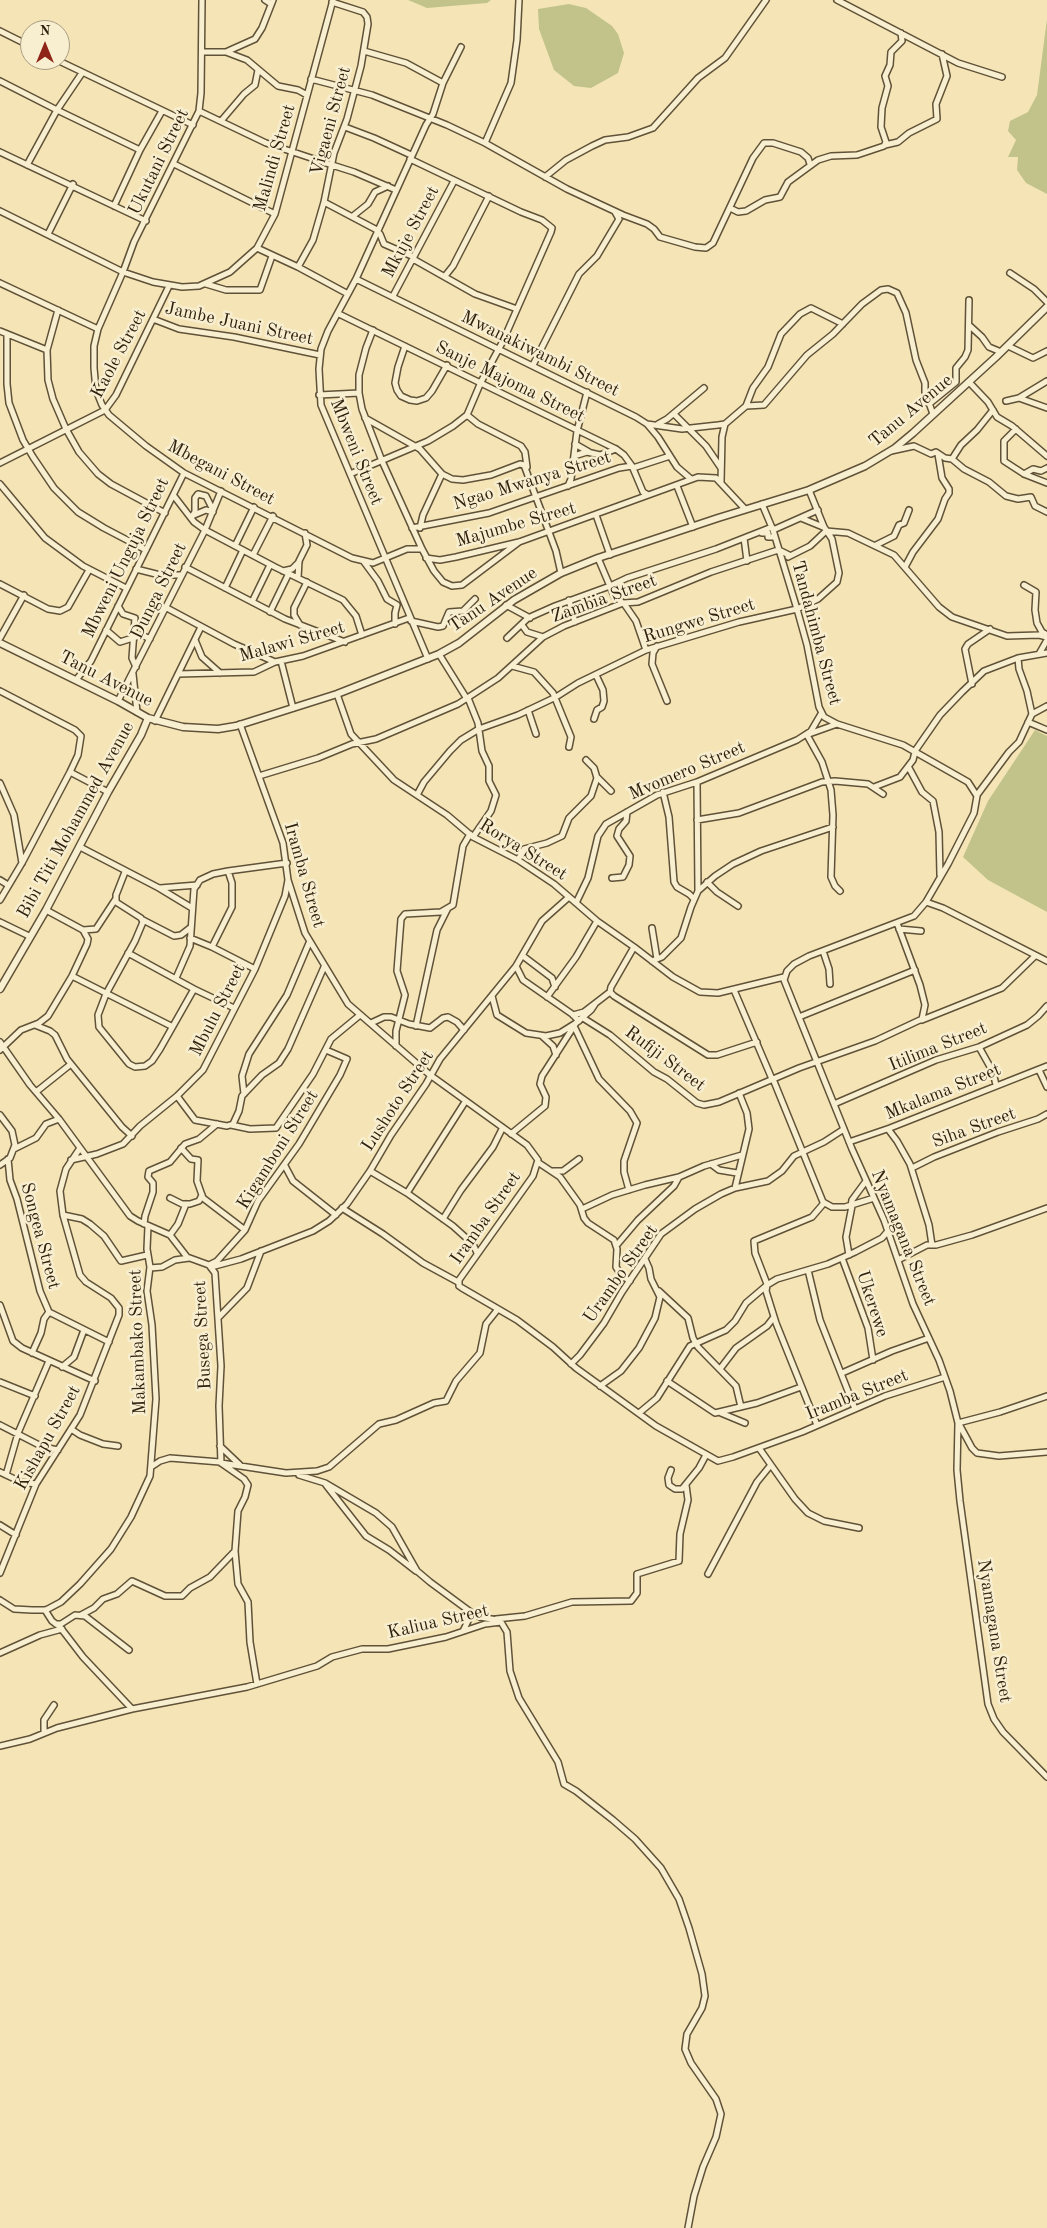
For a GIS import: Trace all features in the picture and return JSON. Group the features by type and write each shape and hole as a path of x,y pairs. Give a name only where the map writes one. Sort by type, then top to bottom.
{"street":[{"name":"Ukutani Street","path":"123,272 134,242 199,112 202,0"},
{"path":"226,52 255,39 262,28 272,2 265,0"},
{"path":"485,143 511,83 517,40 519,0"},
{"path":"545,177 566,160 605,140 628,137 653,128 698,78 725,58 766,0"},
{"path":"837,0 958,63 1002,77"},
{"name":"Vigaeni Street","path":"298,267 313,240 324,202 332,165 345,127 364,51 368,24 366,15 360,10 333,1"},
{"name":"Malindi Street","path":"0,211 123,272 169,286 182,287 206,284 240,265 257,248 275,214 333,1"},
{"path":"0,31 20,41"},
{"path":"885,145 882,127 882,108 888,86 886,73 890,65 891,52 902,42 901,33"},
{"name":"Mbweni Street","path":"428,659 321,405 319,395 320,356 328,331 339,314 356,279 410,157 435,110 443,83 461,47"},
{"path":"364,51 406,64 443,83"},
{"path":"202,52 226,52 247,60 278,86 298,90 307,95"},
{"path":"730,208 738,212 746,211 765,200 780,197 788,182 810,164 825,157 858,154 898,142 909,133 937,119 936,104 947,76 942,54"},
{"path":"70,67 193,125"},
{"path":"221,121 255,85 258,70"},
{"path":"27,165 57,110 82,73"},
{"path":"311,79 394,102 485,143 545,177 631,219"},
{"path":"0,81 140,150"},
{"path":"114,206 140,150 162,110"},
{"path":"199,112 221,121 242,133 396,190"},
{"path":"345,127 374,138 454,181 542,220 552,228 500,349 481,382 466,415 448,430 416,447 350,474"},
{"path":"615,211 619,217 647,224 660,237 703,248 713,243 753,158 764,143 772,143 802,152 808,158 810,164"},
{"path":"0,152 73,184 146,221"},
{"path":"174,164 275,214"},
{"name":"Mkuje Street","path":"393,296 454,181"},
{"path":"48,234 73,184"},
{"path":"353,216 368,204 375,192 388,186"},
{"path":"445,276 453,266 489,196"},
{"path":"324,202 353,216 377,231 384,244 413,258 475,294 517,309"},
{"path":"533,365 579,274 601,250 619,217"},
{"path":"257,248 298,267 348,294"},
{"path":"206,284 226,290 260,290 272,256"},
{"name":"Mbegani Street","path":"123,272 98,329 94,346 95,382 105,410 160,458 184,473 363,562"},
{"path":"1010,273 1034,289 1047,302"},
{"name":"Mwanakiwambi Street","path":"356,279 393,296 478,341 533,365 647,424 683,474 691,479"},
{"path":"0,282 98,329"},
{"name":"Kaole Street","path":"0,463 105,410 116,396 169,286"},
{"path":"746,406 764,405 768,402 807,355 875,293 884,289 895,291 906,313 916,360 925,382 925,392 933,414"},
{"path":"929,404 956,382 956,368 968,350 970,326 969,300"},
{"name":"Tanu Avenue","path":"0,643 118,701 148,718 200,729 218,729 240,724 337,694 439,654 458,643 506,605 561,574 598,558 808,490 865,466 889,452 933,414 1008,346 1047,307"},
{"path":"647,424 689,429 725,424 746,406 753,388 768,367 781,334 800,314 808,308 814,309 843,324"},
{"path":"58,310 47,350 48,380 51,393 66,429 79,452 98,474 165,513"},
{"name":"Sanje Majoma Street","path":"339,314 616,449 624,455 632,467 644,495"},
{"name":"Jambe Juani Street","path":"153,319 179,329 234,337 320,356"},
{"path":"970,326 982,337 989,347 1001,352"},
{"path":"374,330 361,365 359,394 365,418 412,528 437,576 444,582 456,586 462,585 519,542"},
{"path":"0,331 47,350"},
{"path":"7,334 9,403 27,448 54,488 78,512 146,550"},
{"path":"406,346 398,367 395,384 396,390 401,396 417,401 426,398 447,365"},
{"path":"1008,346 1033,358 1047,351"},
{"path":"1006,401 1019,398 1047,381"},
{"path":"969,382 982,394 997,418 1016,429 1047,456"},
{"path":"656,424 674,414 704,388"},
{"path":"568,486 572,479 577,431 587,392"},
{"path":"319,395 359,394"},
{"path":"1019,398 1047,408"},
{"path":"952,459 961,445 993,410"},
{"path":"674,414 710,450 720,468"},
{"path":"466,415 478,424 521,446 525,452 527,467 536,498 556,551 561,574"},
{"path":"365,418 422,450 442,474 452,479 464,480 491,475 520,464 527,467"},
{"path":"725,424 720,468 721,482 745,509"},
{"path":"1016,429 1004,441 1003,459 1024,474 1047,483"},
{"path":"575,444 600,455 616,449"},
{"path":"889,452 914,446 922,451 952,459 964,469 999,489 1006,496 1018,499 1031,497 1038,508 1047,512"},
{"path":"574,456 590,452"},
{"path":"905,568 913,552 938,518 949,493 949,489 942,478 938,454"},
{"name":"Ngao Mwanya Street","path":"412,528 478,516 536,498 619,468 632,467 670,456"},
{"path":"1024,474 1031,470 1041,471 1047,468"},
{"name":"Mbweni Unguja Street","path":"76,680 87,668 184,473"},
{"path":"417,538 423,515 442,474"},
{"name":"Majumbe Street","path":"426,558 440,560 519,542 596,515 644,495 677,486 691,479 712,476 721,482"},
{"path":"0,484 40,532 76,562 126,588"},
{"path":"677,486 693,526"},
{"name":"Rungwe Street","path":"417,795 424,782 456,744 479,729 556,697 578,683 646,650 739,622 797,609 818,599 837,582 839,573 832,538 825,529 808,490"},
{"name":"Dunga Street","path":"118,701 205,530 221,491"},
{"path":"192,516 195,498 198,494 206,496 213,511"},
{"path":"174,496 205,530 347,603 356,616 362,636"},
{"name":"Tandahimba Street","path":"762,504 773,528 784,562 807,645 822,714 826,719 837,724 897,742 915,751 968,782 977,796"},
{"path":"235,546 254,507"},
{"path":"192,516 206,510 213,511"},
{"path":"507,638 522,626 526,620 569,600 627,578 716,549 818,510"},
{"path":"876,546 894,536 900,525 904,523 909,510"},
{"path":"596,515 610,555"},
{"path":"252,555 273,516"},
{"path":"800,518 825,529 848,533 894,555 947,614 954,619 1007,636 1039,635 1046,641"},
{"path":"784,562 789,555 810,546 825,529"},
{"path":"757,533 766,532 768,537 775,537"},
{"path":"270,612 286,572 299,562 307,548 306,533"},
{"path":"744,538 747,561"},
{"path":"363,562 373,563 386,560 407,549 422,549"},
{"path":"225,588 243,550"},
{"path":"779,550 789,555"},
{"name":"Zambia Street","path":"260,776 318,758 352,744 380,738 440,712 467,698 498,678 542,637 575,622 623,603 638,602 711,572 779,550"},
{"path":"598,558 614,596 616,606"},
{"path":"298,578 299,562"},
{"path":"363,562 378,581 387,599 397,605 394,613 395,624"},
{"path":"252,602 270,565"},
{"path":"185,567 270,612 345,642"},
{"path":"136,568 160,576 181,575"},
{"path":"0,584 24,595 48,610 64,610 68,607 89,570"},
{"path":"300,625 294,614 294,608 307,582"},
{"path":"1024,585 1036,592 1035,610 1037,623 1046,641"},
{"path":"0,638 24,595"},
{"path":"614,596 623,603 637,624 646,650"},
{"path":"410,620 438,627 443,626 449,612 463,611 475,599"},
{"path":"569,600 575,622"},
{"path":"506,605 531,618"},
{"path":"118,606 123,614 135,618 132,658 136,668"},
{"path":"165,607 201,627 275,662"},
{"name":"Malawi Street","path":"178,674 249,673 275,662 345,642 410,620"},
{"path":"522,626 527,632 542,637"},
{"path":"155,721 201,627"},
{"path":"972,684 965,649 968,644 990,629"},
{"path":"106,630 120,642 142,635 150,639"},
{"path":"195,640 202,657 221,674"},
{"path":"1039,654 1046,641"},
{"path":"658,646 654,653 652,664 667,702"},
{"path":"874,787 900,777 909,768 915,751 940,716 962,692 989,669 1018,658 1047,653"},
{"path":"416,1026 437,930 447,910 455,900 461,855 465,842 491,811 496,797 489,781 489,766 482,751 477,718 467,698 439,654"},
{"path":"1018,658 1019,669 1027,691 1032,714"},
{"path":"282,661 293,708"},
{"path":"512,666 534,672 556,697 572,737 570,747"},
{"path":"133,674 137,712"},
{"path":"594,719 597,710 604,704 604,697 596,675"},
{"path":"0,691 79,732 81,736 81,745 70,772 22,863 0,900"},
{"name":"Rorya Street","path":"337,694 349,731 381,768 472,835 518,860 569,896 597,922 655,960 673,977 700,992 718,993 784,977"},
{"path":"784,977 794,964 823,951 898,926 914,916 926,902 974,813 977,796 1018,742 1032,714 1047,706"},
{"path":"528,710 536,734"},
{"name":"Mvomero Street","path":"576,903 588,878 600,832 606,824 663,792 697,782 763,753 782,748 808,734 822,714"},
{"name":"Bibi Titi Mohammed Avenue","path":"0,988 46,910 108,792 141,735 148,718"},
{"path":"1028,722 1047,730"},
{"name":"Iramba Street","path":"240,724 283,843 288,880 309,943 348,1004 430,1075 511,1134 535,1154 539,1164 528,1184 458,1282 462,1288 528,1328 571,1364 639,1414 666,1432 720,1461 817,1425 885,1396 944,1377"},
{"path":"837,724 808,734 822,762 832,797 831,877 835,886 840,891"},
{"path":"586,760 594,768 597,777 611,790"},
{"path":"909,768 922,792 933,801 939,832 940,877"},
{"path":"70,772 108,792"},
{"path":"518,860 524,849 547,843 564,834 569,818 592,795 597,777"},
{"path":"698,820 739,813 827,781 863,784 874,787 883,794"},
{"path":"655,960 681,938 698,891 697,782"},
{"path":"0,783 14,816 22,863"},
{"path":"663,792 670,817 674,882 677,887 694,900"},
{"path":"612,878 623,877 630,865 630,856 617,836 619,829 626,821 627,812"},
{"path":"698,891 733,864 761,851 833,827"},
{"path":"80,847 159,888 192,908"},
{"path":"159,888 197,885 208,876 228,871 287,863"},
{"path":"212,946 232,907 232,882 228,871"},
{"path":"46,910 83,930 96,929 115,900 125,872"},
{"path":"0,880 8,885"},
{"name":"Mbulu Street","path":"71,1160 120,1146 140,1126 177,1096 205,1067 255,969 282,903 288,880"},
{"path":"708,882 717,892 738,906"},
{"path":"176,978 189,951 192,908 197,885"},
{"name":"Lushoto Street","path":"210,1266 261,1251 313,1231 336,1215 370,1170 440,1059 516,966 542,922 569,896"},
{"path":"115,900 143,920 174,936 190,928"},
{"path":"926,902 943,908 1047,961"},
{"path":"396,1046 396,1031 405,995 397,971 400,919 406,914 436,913 447,910"},
{"path":"143,920 139,934 106,994 97,1023 132,1067 142,1067 152,1061 171,1026 186,1006 194,989"},
{"path":"0,922 30,936"},
{"path":"547,997 586,943 597,922"},
{"path":"898,926 921,931"},
{"path":"898,926 915,970 925,1005 923,1017 919,1021"},
{"path":"652,928 655,960"},
{"path":"1,1047 21,1030 48,1016 72,976 88,942 83,930"},
{"path":"190,938 212,946 255,969"},
{"path":"244,1094 242,1076 249,1054 287,995 309,943"},
{"path":"573,1015 584,1012 610,992 616,976 634,947"},
{"path":"823,951 829,970 830,984"},
{"path":"128,953 194,989 234,1008"},
{"path":"523,956 552,978 555,987"},
{"name":"Rufiji Street","path":"516,966 523,980 573,1015 578,1023 610,1035 654,1072 667,1079 697,1103 710,1105 772,1079 874,1041 1002,988 1034,956"},
{"path":"231,1125 239,1112 240,1100 244,1094 262,1075 276,1066 282,1058 305,1012 324,967"},
{"path":"799,1017 915,970"},
{"path":"72,976 171,1026"},
{"name":"Nyamagana Street","path":"784,977 788,994 888,1231 913,1304 944,1377 958,1424 957,1470 960,1501 988,1704 994,1719 1003,1732 1047,1777"},
{"path":"734,990 824,1203 832,1207 851,1206 874,1198"},
{"path":"610,992 708,1055 715,1055 757,1042"},
{"path":"492,996 494,1008 499,1017 526,1033 542,1036 560,1032 578,1023"},
{"path":"511,1134 545,1106 546,1097 540,1084 541,1080 578,1023 595,1004"},
{"name":"Itilima Street","path":"834,1104 936,1060 979,1047 1027,1025 1047,1006"},
{"path":"177,1096 195,1120 250,1129 276,1128 336,1034 360,1015"},
{"path":"371,1023 384,1017 399,1019 416,1026 430,1028 443,1018 448,1017 457,1022 464,1030"},
{"path":"578,1023 599,1079 630,1111 637,1123 624,1161 629,1190"},
{"path":"35,1024 50,1031 55,1036 64,1055 122,1127 132,1136"},
{"path":"542,1036 553,1046 556,1055"},
{"name":"Busega Street","path":"1,1047 58,1119 130,1216 170,1235 188,1258 210,1266 216,1276 221,1366 219,1406 220,1463"},
{"path":"979,1047 993,1072 996,1085"},
{"name":"Kigamboni Street","path":"210,1266 245,1230 258,1201 307,1133 346,1062 346,1058 326,1050"},
{"path":"36,1092 71,1064"},
{"name":"Mkalama Street","path":"849,1142 888,1129 1047,1066"},
{"path":"1039,1070 1047,1087"},
{"path":"735,1188 737,1173 749,1129 747,1112 739,1093"},
{"path":"407,1193 465,1102"},
{"name":"Siha Street","path":"912,1168 934,1157 1047,1114"},
{"path":"0,1115 15,1137 14,1149"},
{"path":"0,1157 4,1162 14,1149 36,1138 46,1124 58,1119"},
{"path":"217,1124 199,1139 187,1142 181,1148 184,1154 198,1160 197,1181 202,1195 245,1230"},
{"path":"443,1218 461,1190 494,1147 502,1128"},
{"name":"Urambo Street","path":"571,1364 604,1323 662,1234 695,1209 735,1188 768,1181 782,1171 794,1156 824,1142 844,1129"},
{"path":"888,1129 898,1141 912,1168 930,1226 932,1245"},
{"name":"Kishapu Street","path":"0,1573 36,1484 80,1415 118,1319 119,1308 112,1298 86,1282 80,1275 63,1216 60,1192 66,1169 80,1148"},
{"name":"Makambako Street","path":"45,1610 61,1602 80,1584 110,1549 136,1509 150,1476 156,1394 152,1324 147,1298 147,1278 150,1268 147,1255 145,1216 153,1192 153,1183 152,1180 149,1181 148,1173 152,1168 170,1162 181,1148"},
{"path":"582,1210 603,1198 678,1177 711,1164 742,1155"},
{"path":"553,1171 563,1170 579,1159"},
{"name":"Songea Street","path":"4,1162 17,1199 40,1291 49,1312 109,1342"},
{"path":"539,1164 560,1177 582,1210 584,1218 588,1223 609,1236 616,1246 616,1267 622,1276 630,1281"},
{"path":"711,1164 718,1170 737,1173"},
{"path":"285,1166 295,1183 336,1215"},
{"path":"370,1170 443,1218 473,1244 477,1253"},
{"path":"616,1246 638,1220 674,1186 678,1177"},
{"path":"850,1255 846,1237 852,1200 866,1181"},
{"path":"170,1198 186,1204 197,1203 201,1200 202,1195"},
{"path":"817,1425 774,1317 767,1285 755,1252 754,1241 812,1217 824,1203"},
{"path":"170,1235 186,1204"},
{"path":"342,1208 383,1234 423,1263 458,1282"},
{"path":"898,1260 926,1245 972,1236 1047,1208"},
{"path":"63,1216 82,1219 90,1224 104,1236 121,1261 147,1255"},
{"path":"639,1414 652,1404 690,1346 695,1342 726,1330 736,1321 746,1303 767,1285 777,1279 850,1255 882,1238 888,1231"},
{"path":"218,1318 247,1288 261,1251"},
{"path":"150,1268 162,1267 175,1260 188,1258"},
{"name":"Ukerewe","path":"842,1258 868,1328 873,1360"},
{"path":"645,1259 651,1279 658,1290 688,1318 695,1342 736,1386 741,1407"},
{"path":"808,1270 820,1320 855,1409"},
{"path":"600,1386 621,1371 647,1337 660,1302 658,1290"},
{"path":"0,1305 13,1341 32,1353 94,1381"},
{"path":"294,1473 329,1467 379,1424 400,1418 447,1399 456,1381 480,1353 486,1324 498,1309"},
{"path":"32,1353 41,1333 44,1319 49,1312"},
{"path":"720,1369 736,1348 765,1328 774,1317"},
{"path":"62,1367 74,1357 84,1330"},
{"path":"842,1373 929,1338"},
{"path":"0,1479 14,1451 18,1433 36,1396 49,1361"},
{"path":"667,1381 713,1412 718,1412 745,1423"},
{"path":"0,1382 36,1396"},
{"path":"718,1412 741,1407 801,1387"},
{"path":"1047,1396 958,1424 977,1453 999,1456 1047,1452"},
{"path":"0,1425 43,1447 58,1450"},
{"path":"71,1429 103,1444 118,1446"},
{"path":"220,1446 241,1465"},
{"path":"758,1448 766,1456 770,1466 782,1480 794,1500 808,1513 824,1521 859,1528"},
{"path":"671,1470 668,1478 669,1485 678,1490 686,1485 706,1455"},
{"path":"151,1467 160,1461 170,1458 241,1465 294,1473 325,1483 365,1505 382,1518 396,1532 417,1571 430,1582"},
{"path":"220,1463 244,1479 248,1484 245,1497 238,1511 235,1551 238,1584 248,1602 250,1642 257,1684"},
{"path":"708,1574 757,1482 770,1466"},
{"path":"3,1474 21,1482 36,1484"},
{"path":"325,1483 366,1536 390,1550 472,1613 480,1617 499,1620 525,1616 572,1602 630,1601 637,1593 637,1574 678,1561 680,1534 688,1500 686,1485"},
{"path":"0,1525 17,1532"},
{"path":"56,1624 61,1624 72,1616 94,1608 103,1599 117,1594 132,1581 165,1596 182,1596 210,1576 235,1551"},
{"path":"0,1600 14,1609 45,1610 49,1618 62,1629 83,1657 132,1709"},
{"path":"463,1631 472,1613"},
{"path":"81,1614 129,1650"},
{"name":"Kaliua Street","path":"0,1746 132,1709 257,1684 316,1666 341,1654 362,1649 388,1649 446,1637 499,1620 508,1632 510,1671 519,1698 558,1762 564,1784 576,1791 635,1839 661,1868 679,1899 689,1928 702,1974 705,1996 702,2008 687,2034 685,2049 691,2063 716,2099 721,2114 716,2137 703,2167 694,2196 688,2228"},
{"path":"0,1653 40,1635 62,1629"},
{"path":"44,1733 43,1723 54,1705"}],"green space":[{"path":"408,0 491,0 487,3 427,8"},
{"path":"569,4 586,8 612,26 618,34 624,53 618,73 591,88 574,86 554,70 539,29 538,9"},
{"path":"1047,19 1047,194 1026,183 1017,170 1018,157 1008,157 1016,140 1008,131 1010,121 1028,112 1037,95"},
{"path":"1035,730 1047,736 1047,912 988,880 963,857 988,801"}]}
